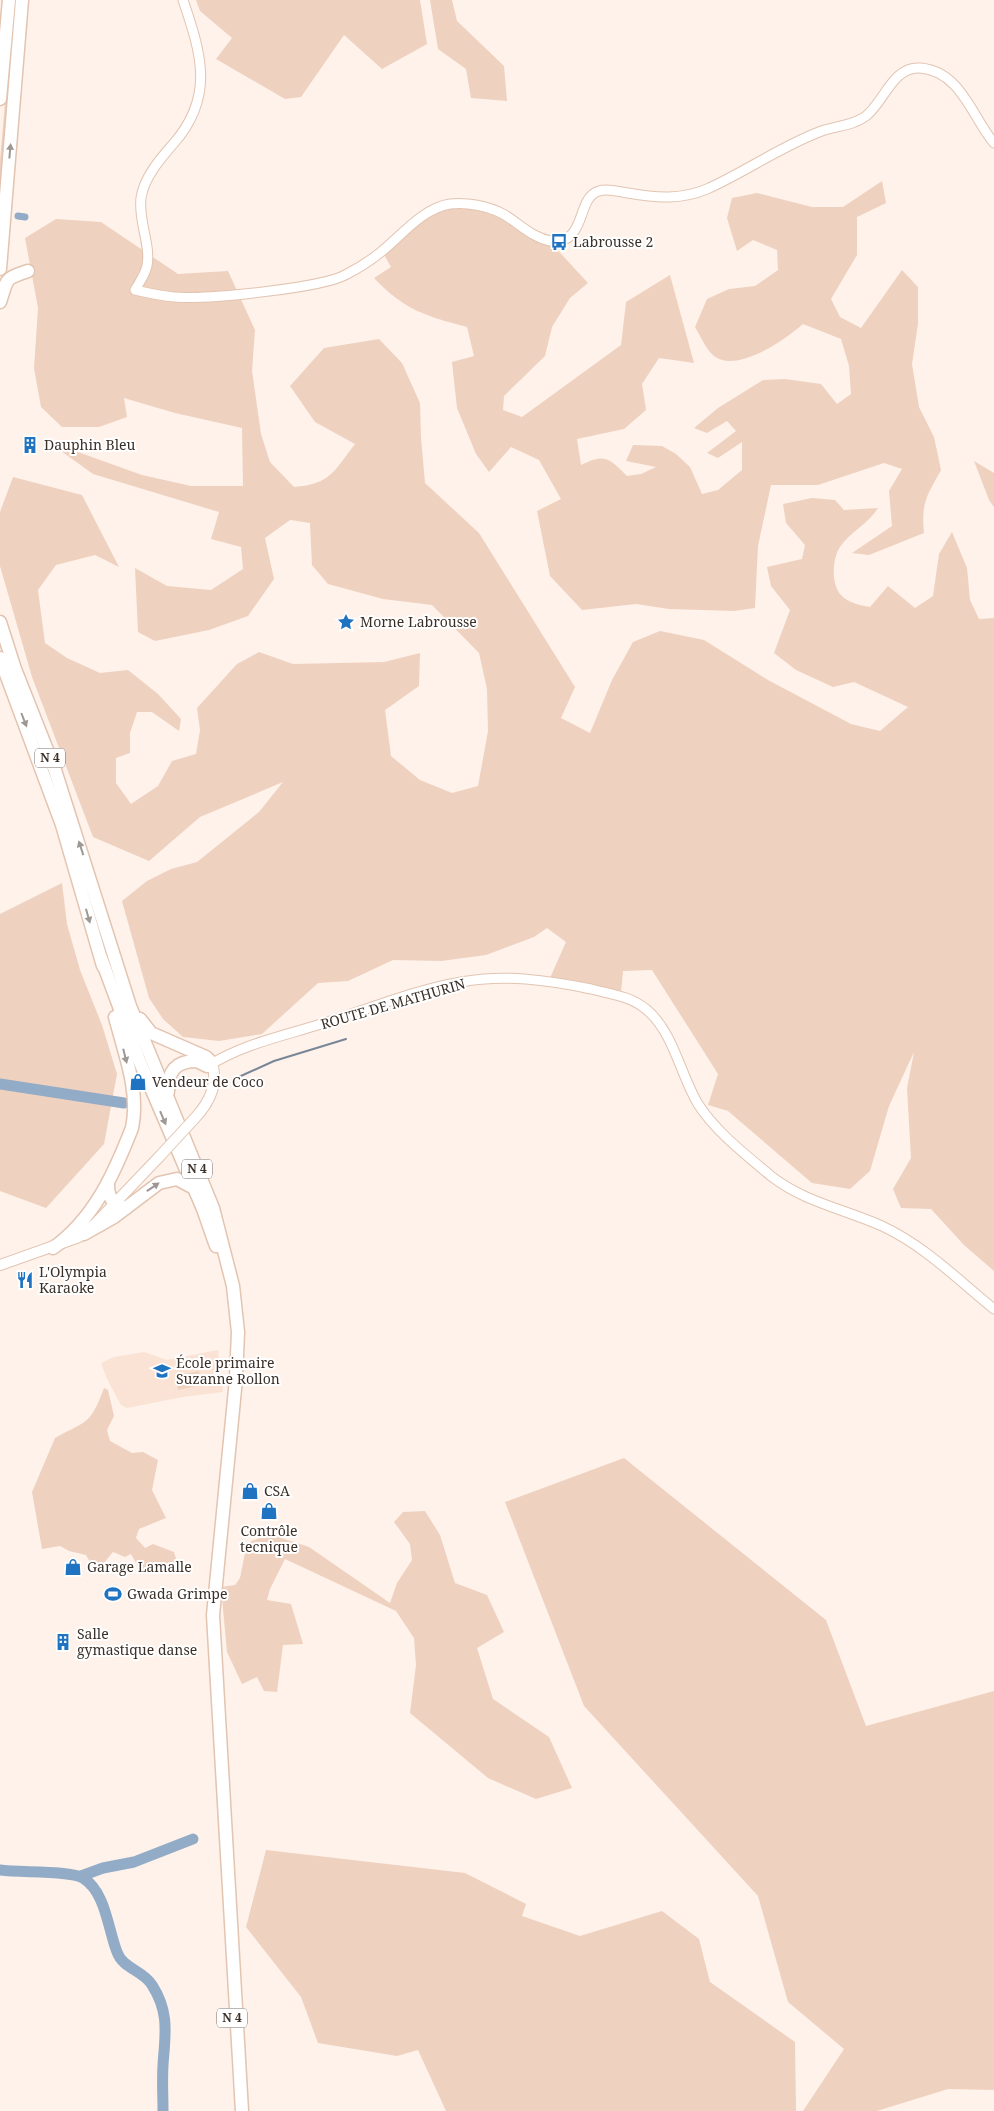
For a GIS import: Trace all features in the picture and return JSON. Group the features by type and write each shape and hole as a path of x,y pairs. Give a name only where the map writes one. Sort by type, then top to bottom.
{"highway":[{"path":"0,99 9,0"},
{"path":"0,269 22,0"},
{"path":"0,302 4,285 8,279 28,271"},
{"name":"N 4","path":"0,622 14,669 55,770 117,969 144,1042 168,1097 218,1226 234,1286 238,1332 236,1379 213,1615 240,2111"},
{"name":"N 4","path":"0,658 62,825 101,958 139,1060 194,1188 221,1262 227,1289 230,1317 224,1456 211,1616 240,2111"},
{"path":"83,1228 108,1185 132,1128 134,1106 132,1085 101,958"},
{"path":"117,969 146,1030 163,1040 206,1057 210,1065"},
{"path":"168,1097 168,1080 176,1067 190,1060 197,1060 210,1065"},
{"path":"52,1248 83,1228 100,1226 152,1187 166,1180 177,1179 194,1188"},
{"path":"108,1185 110,1207 126,1208"}],"main road":[{"path":"83,1228 110,1207 207,1104 215,1078 210,1065"},
{"path":"0,1265 52,1248"}],"street":[{"path":"183,0 200,53 202,70 200,94 194,114 182,134 153,170 141,197 141,212 148,256 145,272 135,290 176,298 216,296 334,280 346,275 380,253 422,217 436,208 447,204 481,206 503,214 542,238 553,241 562,239 575,230 587,200 597,191 607,190 657,198 695,194 820,132 865,117 901,73 917,67 938,73 952,82 965,97 994,143"},
{"name":"ROUTE DE MATHURIN","path":"210,1065 254,1043 461,982 513,978 551,981 617,995 636,1002 656,1019 667,1036 686,1082 699,1106 740,1150 774,1178 814,1201 881,1226 913,1242 932,1255 994,1309"}],"shaded area":[{"path":"14,0 13,44 0,208 0,160"},
{"path":"196,0 420,0 427,44 382,69 344,35 301,97 285,99 216,59 232,38 200,11"},
{"path":"430,0 452,0 457,21 504,66 507,101 471,98 466,69 438,49"},
{"path":"882,181 886,203 857,217 857,255 831,299 840,317 861,328 902,270 918,287 918,324 912,364 919,407 934,437 941,470 924,506 924,533 869,555 852,553 892,526 889,491 902,469 884,463 818,485 771,485 758,546 755,608 734,611 669,609 636,604 582,610 550,576 537,511 561,499 539,460 511,447 489,472 476,454 457,408 452,362 474,356 467,327 427,315 395,298 374,278 391,267 383,253 436,212 446,208 480,209 501,216 551,243 588,283 570,298 552,327 545,356 504,396 503,410 522,417 621,345 626,302 670,275 694,363 659,358 642,384 646,410 624,429 577,439 581,465 596,459 606,459 616,465 627,476 641,474 656,467 626,461 633,445 662,446 676,454 690,467 702,494 718,490 742,470 742,442 718,458 707,453 736,431 727,421 707,433 694,428 718,408 763,380 785,379 821,384 837,404 851,394 849,366 841,339 803,324 785,338 761,352 735,361 724,360 714,356 706,346 695,327 707,299 729,289 755,286 778,270 777,250 753,240 737,251 727,218 732,198 757,193 812,207 843,207"},
{"path":"56,219 101,222 178,274 228,271 255,330 252,371 261,434 270,462 294,487 316,483 324,479 336,469 355,444 315,422 290,386 324,348 379,339 402,363 420,403 425,483 479,533 575,687 561,718 590,733 612,680 633,642 660,631 704,640 768,680 851,724 880,731 908,707 854,682 833,687 796,670 774,653 790,610 771,586 767,567 802,559 805,545 786,523 783,504 812,498 835,500 844,510 878,508 840,547 834,565 834,578 841,595 851,602 870,607 888,586 915,608 933,596 939,554 952,532 967,568 970,600 979,619 994,618 994,1271 964,1245 931,1209 901,1208 893,1189 911,1158 907,1088 914,1052 889,1106 870,1171 850,1189 812,1183 728,1111 708,1105 718,1074 652,970 623,971 621,993 550,978 566,942 547,928 534,937 486,955 441,961 393,960 348,981 318,983 262,1034 219,1041 183,1037 163,1019 149,998 122,901 147,881 171,869 197,862 259,812 283,782 200,817 149,861 93,837 32,677 0,566 0,512 13,477 82,495 119,567 95,555 56,565 38,590 45,643 67,658 100,673 128,670 158,694 181,719 179,731 152,712 137,712 130,733 130,753 116,758 116,783 131,804 158,786 172,761 196,754 200,730 197,708 237,664 259,652 293,664 384,662 420,653 419,686 385,710 391,756 420,780 452,793 478,786 488,731 487,689 479,653 432,605 383,599 328,584 312,565 310,523 290,520 265,538 274,579 248,616 209,630 155,641 138,632 135,568 167,586 211,590 243,569 241,547 211,539 219,512 93,474 47,441 142,475 191,486 243,486 242,428 175,413 124,398 127,417 99,427 62,427 41,407 34,368 38,308 25,238"},
{"path":"974,461 994,473 994,507 989,500"},
{"path":"62,883 67,924 80,970 102,1025 117,1074 104,1144 46,1208 0,1191 0,914"},
{"name":"École primaire Suzanne Rollon","path":"218,1350 223,1392 183,1397 127,1408 121,1405 101,1363 114,1357 144,1352 167,1360"},
{"path":"199,1371 201,1385 178,1390 175,1376"},
{"path":"104,1388 108,1390 114,1416 107,1430 110,1441 132,1453 143,1452 158,1460 152,1490 166,1518 139,1529 136,1538 145,1548 153,1544 174,1552 177,1562 163,1567 140,1570 131,1554 125,1557 113,1552 103,1564 91,1564 86,1555 69,1551 60,1546 42,1549 32,1492 55,1438 81,1424 91,1416"},
{"path":"624,1458 826,1620 866,1726 994,1691 994,2090 948,2089 877,2111 803,2111 844,2049 788,2002 758,1896 584,1706 505,1502"},
{"path":"425,1511 440,1535 455,1583 487,1595 504,1632 477,1648 493,1699 549,1737 572,1788 536,1799 488,1778 410,1713 416,1665 414,1638 396,1611 285,1559 270,1589 267,1600 291,1604 303,1644 283,1645 277,1692 264,1691 257,1677 242,1684 227,1652 221,1587 235,1585 240,1578 247,1543 269,1534 309,1547 390,1603 397,1583 412,1560 410,1544 394,1522 403,1512"},
{"path":"266,1850 465,1873 526,1904 522,1916 580,1936 662,1911 699,1939 710,1982 795,2042 796,2111 446,2111 418,2050 397,2056 318,2043 301,1997 246,1927"}],"waterway":[{"path":"18,216 25,217"},
{"path":"232,1080 274,1061 346,1039"},
{"path":"0,1084 124,1103"},
{"path":"81,1876 103,1868 134,1862 193,1839"},
{"path":"0,1870 76,1875 91,1884 97,1892 120,1958 148,1980 162,2005 165,2024 163,2111"}],"place":[{"name":"Labrousse 2","path":"559,242"},
{"name":"Dauphin Bleu","path":"30,445"},
{"name":"Morne Labrousse","path":"346,622"},
{"name":"Vendeur de Coco","path":"138,1082"},
{"name":"L'Olympia Karaoke","path":"25,1280"},
{"name":"École primaire Suzanne Rollon","path":"162,1371"},
{"name":"CSA","path":"250,1491"},
{"name":"Contrôle tecnique","path":"269,1511"},
{"name":"Garage Lamalle","path":"73,1567"},
{"name":"Gwada Grimpe","path":"113,1594"},
{"name":"Salle gymastique danse","path":"63,1642"}]}
